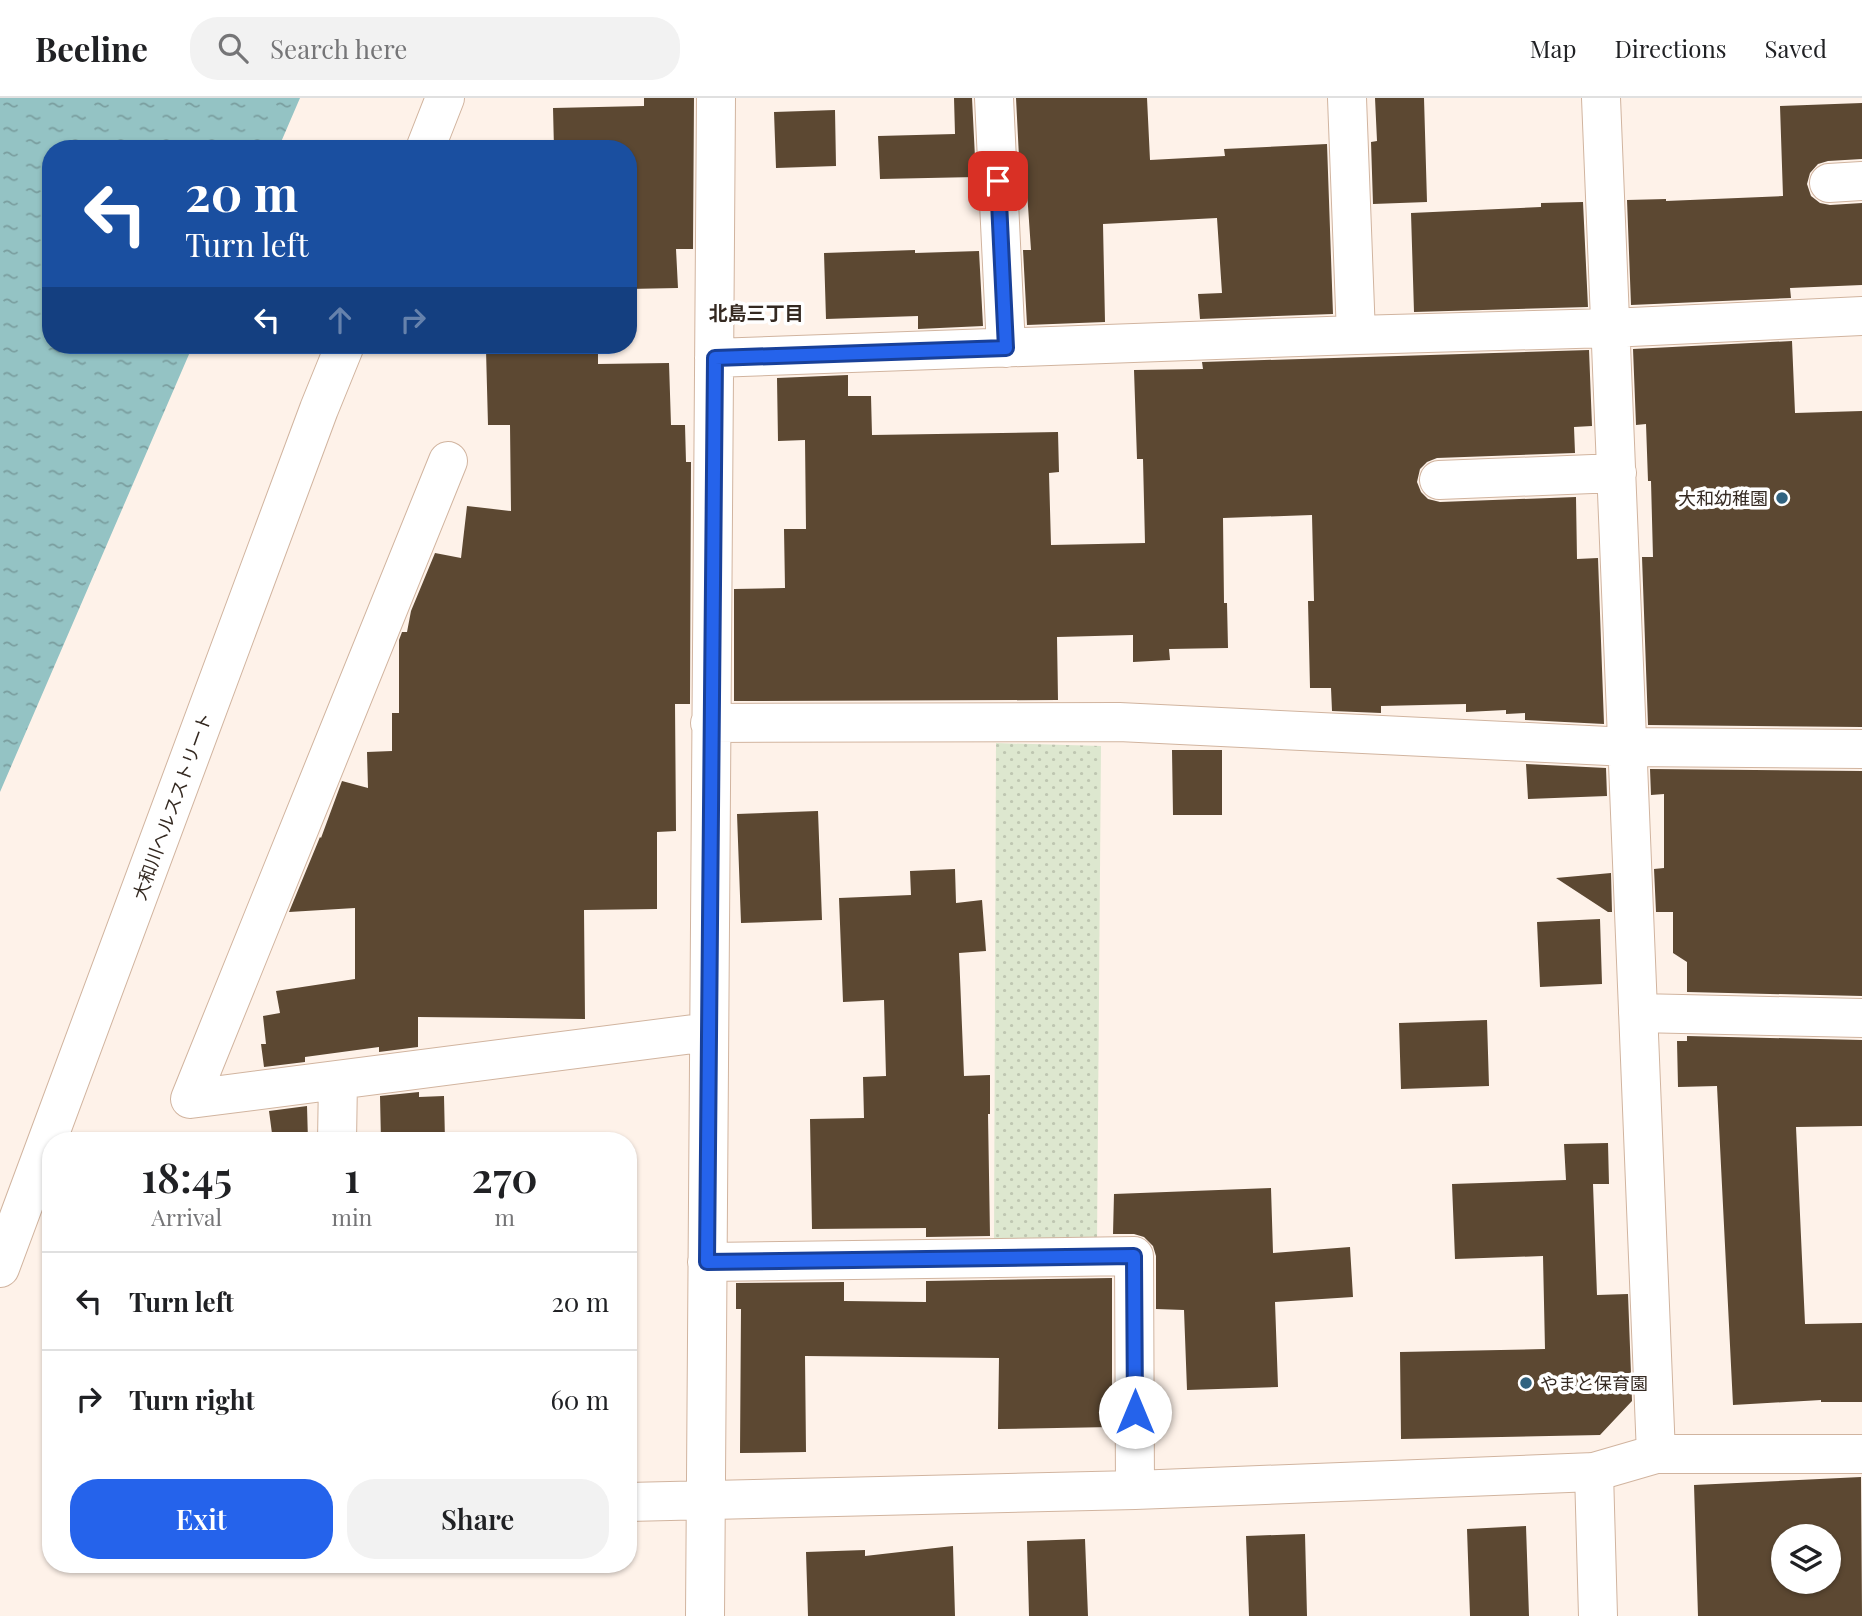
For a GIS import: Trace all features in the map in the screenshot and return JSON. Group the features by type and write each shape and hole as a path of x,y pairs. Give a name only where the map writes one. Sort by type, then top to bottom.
{"street":[{"path":"429,140 445,98"},
{"path":"705,1616 716,98"},
{"path":"994,98 1006,348"},
{"path":"1347,98 1356,335"},
{"path":"1601,98 1656,1454"},
{"path":"715,358 1611,328 1862,316"},
{"name":"大和川ヘルスストリート","path":"51,1132 341,354"},
{"path":"448,461 190,1099 709,1032"},
{"path":"1438,480 1617,473"},
{"path":"710,723 1119,722 1628,747 1862,749"},
{"path":"1638,1013 1862,1018"},
{"path":"337,1132 338,1080"},
{"name":"大和川ヘルスストリート","path":"0,1268 42,1155"},
{"path":"707,1262 1134,1256 1135,1490"},
{"path":"637,1502 1135,1490 1594,1472 1656,1454 1862,1454"},
{"path":"1594,1472 1598,1616"}],"green space":[{"path":"996,743 1101,746 1097,1246 994,1245"}],"water":[{"path":"0,98 300,98 282,140 42,140 42,354 189,354 0,792"}],"building":[{"path":"644,98 694,98 693,249 676,249 678,288 637,289 637,140 554,140 553,108 644,106"},
{"path":"954,98 972,98 976,177 880,179 878,136 955,134"},
{"path":"1016,98 1147,98 1150,160 1225,156 1224,149 1327,144 1333,314 1200,319 1198,294 1222,293 1217,218 1103,224 1105,322 1027,325 1023,250 1031,250 1026,177 1020,177"},
{"path":"1375,98 1424,98 1427,202 1373,204 1371,142 1377,141"},
{"path":"1862,103 1862,159 1818,164 1810,173 1807,184 1811,196 1820,203 1862,203 1862,285 1790,288 1791,298 1631,305 1627,200 1783,196 1780,106"},
{"path":"835,110 836,166 776,168 774,112"},
{"path":"1583,202 1588,307 1414,312 1411,213 1541,207 1541,203"},
{"path":"915,250 915,253 979,251 983,326 918,329 918,316 826,319 824,253"},
{"path":"1792,341 1795,413 1862,411 1862,727 1648,725 1642,557 1653,557 1651,481 1648,481 1646,424 1636,425 1633,349"},
{"path":"1589,350 1592,426 1574,427 1575,453 1437,458 1420,469 1417,482 1428,499 1440,502 1576,497 1577,559 1598,558 1604,724 1525,720 1525,713 1506,714 1506,710 1466,712 1466,704 1381,706 1381,713 1332,711 1331,688 1310,688 1308,601 1314,601 1312,515 1223,518 1224,603 1227,603 1228,648 1169,649 1170,660 1133,662 1133,635 1057,637 1058,700 734,701 734,589 785,588 784,529 806,529 805,440 778,441 777,378 848,375 848,396 871,396 872,435 1058,432 1059,472 1049,473 1051,545 1145,543 1143,459 1137,459 1134,370 1203,369 1202,362"},
{"path":"486,354 598,354 598,364 669,363 671,425 685,425 686,462 691,462 690,704 675,704 676,831 657,832 657,909 584,910 585,1019 418,1017 418,1047 379,1052 379,1047 305,1057 305,1062 264,1067 261,1044 266,1044 263,1016 280,1013 276,991 355,979 355,908 289,912 342,781 368,788 367,752 392,751 392,713 399,713 399,640 402,632 407,632 411,611 435,553 461,558 467,506 511,511 510,425 488,425"},
{"path":"1172,750 1222,750 1222,815 1173,815"},
{"path":"1526,764 1606,768 1607,796 1528,799"},
{"path":"1650,769 1862,771 1862,996 1687,992 1687,962 1673,953 1673,912 1656,912 1654,869 1664,868 1664,794 1651,795"},
{"path":"818,811 822,920 741,923 737,814"},
{"path":"955,869 956,903 982,900 986,951 959,953 964,1076 990,1075 990,1236 926,1237 926,1228 812,1229 810,1119 864,1118 863,1077 886,1076 884,1000 843,1002 839,898 911,895 910,871"},
{"path":"1611,873 1612,912 1556,878"},
{"path":"1600,919 1602,984 1540,987 1537,922"},
{"path":"1487,1020 1489,1086 1401,1089 1399,1023"},
{"path":"1687,1036 1862,1040 1862,1126 1796,1127 1805,1324 1862,1323 1862,1402 1821,1400 1733,1405 1717,1086 1678,1087 1677,1041 1687,1041"},
{"path":"419,1092 419,1097 444,1096 445,1132 381,1132 380,1096"},
{"path":"307,1106 308,1132 272,1132 269,1111"},
{"path":"1608,1143 1609,1184 1593,1184 1597,1295 1628,1294 1632,1401 1600,1435 1401,1439 1400,1352 1545,1349 1543,1256 1455,1259 1452,1184 1566,1180 1564,1144"},
{"path":"1271,1188 1273,1253 1350,1247 1353,1297 1275,1302 1278,1387 1187,1390 1184,1310 1156,1309 1156,1256 1153,1246 1144,1237 1134,1234 1113,1234 1114,1194"},
{"path":"1112,1278 1112,1427 998,1429 999,1358 805,1356 806,1452 740,1453 741,1309 736,1309 736,1283 844,1282 844,1301 926,1302 926,1281"},
{"path":"1861,1477 1862,1616 1698,1616 1694,1485"},
{"path":"1526,1526 1529,1616 1470,1616 1467,1529"},
{"path":"1305,1534 1307,1616 1249,1616 1246,1536"},
{"path":"1085,1539 1088,1616 1029,1616 1027,1541"},
{"path":"953,1546 955,1616 808,1616 806,1552 865,1550 865,1556"}],"place":[{"name":"大和幼稚園","path":"1782,498"},
{"name":"やまと保育園","path":"1526,1383"}],"district":[{"name":"北島三丁目","path":"756,312"}],"route":[{"path":"998,181 1006,348 715,358 707,1262 1134,1256 1135,1412"}]}
